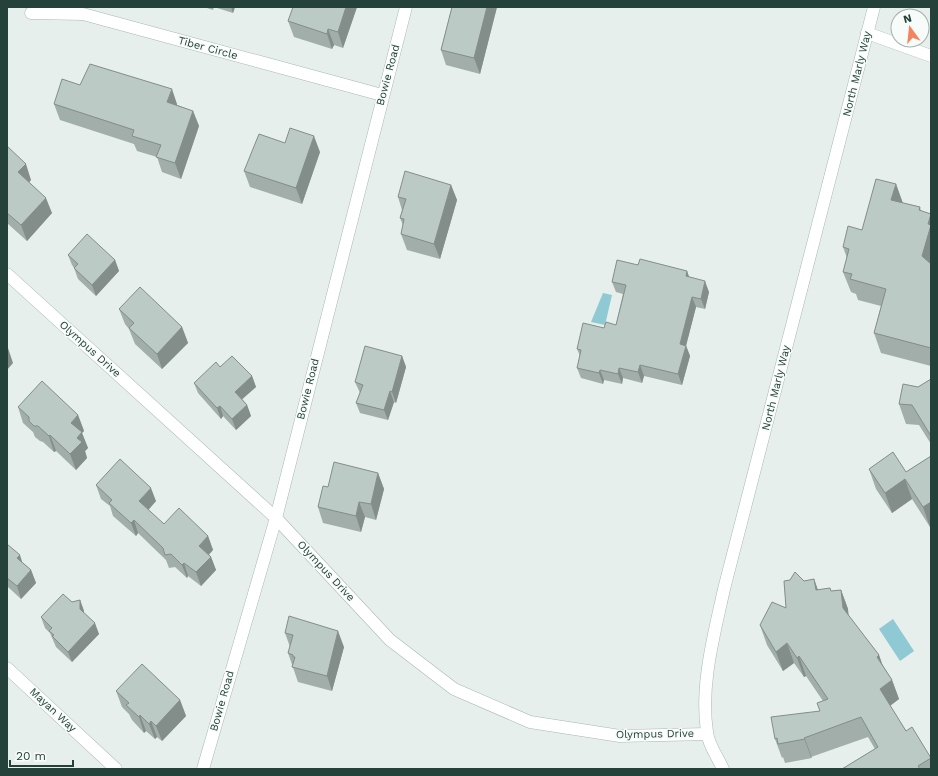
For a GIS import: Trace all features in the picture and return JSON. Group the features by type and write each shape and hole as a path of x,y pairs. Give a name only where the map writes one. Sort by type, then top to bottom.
{"street":[{"name":"Bowie Road","path":"202,769 276,518 382,95 406,7"},
{"name":"North Marly Way","path":"723,769 707,734 705,697 710,654 724,589 874,7"},
{"name":"Tiber Circle","path":"31,13 83,14 382,95"},
{"path":"867,33 931,56"},
{"name":"Olympus Drive","path":"7,274 276,518 390,640 454,689 530,722 620,736 707,734"},
{"name":"Mayan Way","path":"7,668 116,769"}],"water":[{"path":"603,293 612,295 605,325 591,322"},
{"path":"893,619 914,651 900,661 879,629"}],"building":[{"path":"293,7 346,7 338,32 328,29 327,34 288,21"},
{"path":"452,7 487,7 474,58 441,50"},
{"path":"90,64 172,89 167,102 193,111 175,163 156,157 161,145 132,136 134,130 54,104 62,79 80,85"},
{"path":"290,128 314,136 296,188 244,171 259,134 285,143"},
{"path":"7,146 26,164 18,172 46,198 21,225 7,213"},
{"path":"405,171 451,185 434,244 401,234 404,219 400,218 406,199 398,197"},
{"path":"876,179 896,184 891,200 920,207 919,210 931,214 928,224 931,225 922,256 931,264 931,348 874,333 886,289 850,279 852,274 843,272 849,249 843,247 848,226 862,230"},
{"path":"87,234 115,260 92,285 74,268 78,264 68,255"},
{"path":"640,259 687,271 686,276 705,281 701,299 692,297 680,344 686,346 678,374 640,365 638,372 619,368 618,374 600,370 599,373 577,368 581,350 577,349 583,323 604,328 606,322 616,325 626,285 612,282 617,260 638,265"},
{"path":"140,287 182,327 157,354 129,328 134,323 119,309"},
{"path":"365,346 402,356 392,392 390,391 384,410 356,403 363,385 355,382"},
{"path":"232,356 252,376 235,392 247,405 232,419 220,406 217,408 194,383 216,362 220,367"},
{"path":"931,379 931,436 912,405 899,404 903,384 918,387"},
{"path":"42,381 78,415 71,423 82,432 77,438 82,442 70,454 50,435 49,436 38,426 34,426 29,421 29,417 18,407"},
{"path":"893,452 906,472 931,456 931,502 923,507 905,479 885,493 869,469"},
{"path":"120,459 151,488 139,501 164,524 179,508 208,536 199,546 211,557 196,572 184,563 182,565 171,554 165,555 163,548 134,520 131,523 109,503 112,500 96,485"},
{"path":"334,462 378,473 371,504 359,502 356,516 318,507 323,486 328,487"},
{"path":"7,544 20,555 17,558 31,570 17,586 7,578"},
{"path":"795,572 804,581 814,579 816,590 830,588 831,591 841,590 843,608 879,655 877,657 892,680 880,689 906,731 912,727 931,758 918,766 920,769 842,769 878,747 861,717 804,738 805,739 778,744 777,738 775,739 771,717 820,711 817,703 828,699 799,656 797,658 787,643 776,652 760,625 772,602 786,608 784,581 790,580"},
{"path":"63,594 72,602 80,600 80,609 95,623 68,652 52,636 54,635 49,631 52,628 41,617"},
{"path":"289,616 338,631 327,676 292,667 295,657 288,653 293,635 285,633"},
{"path":"142,664 180,700 156,726 151,721 149,724 140,715 139,717 126,705 129,703 116,691"}]}
